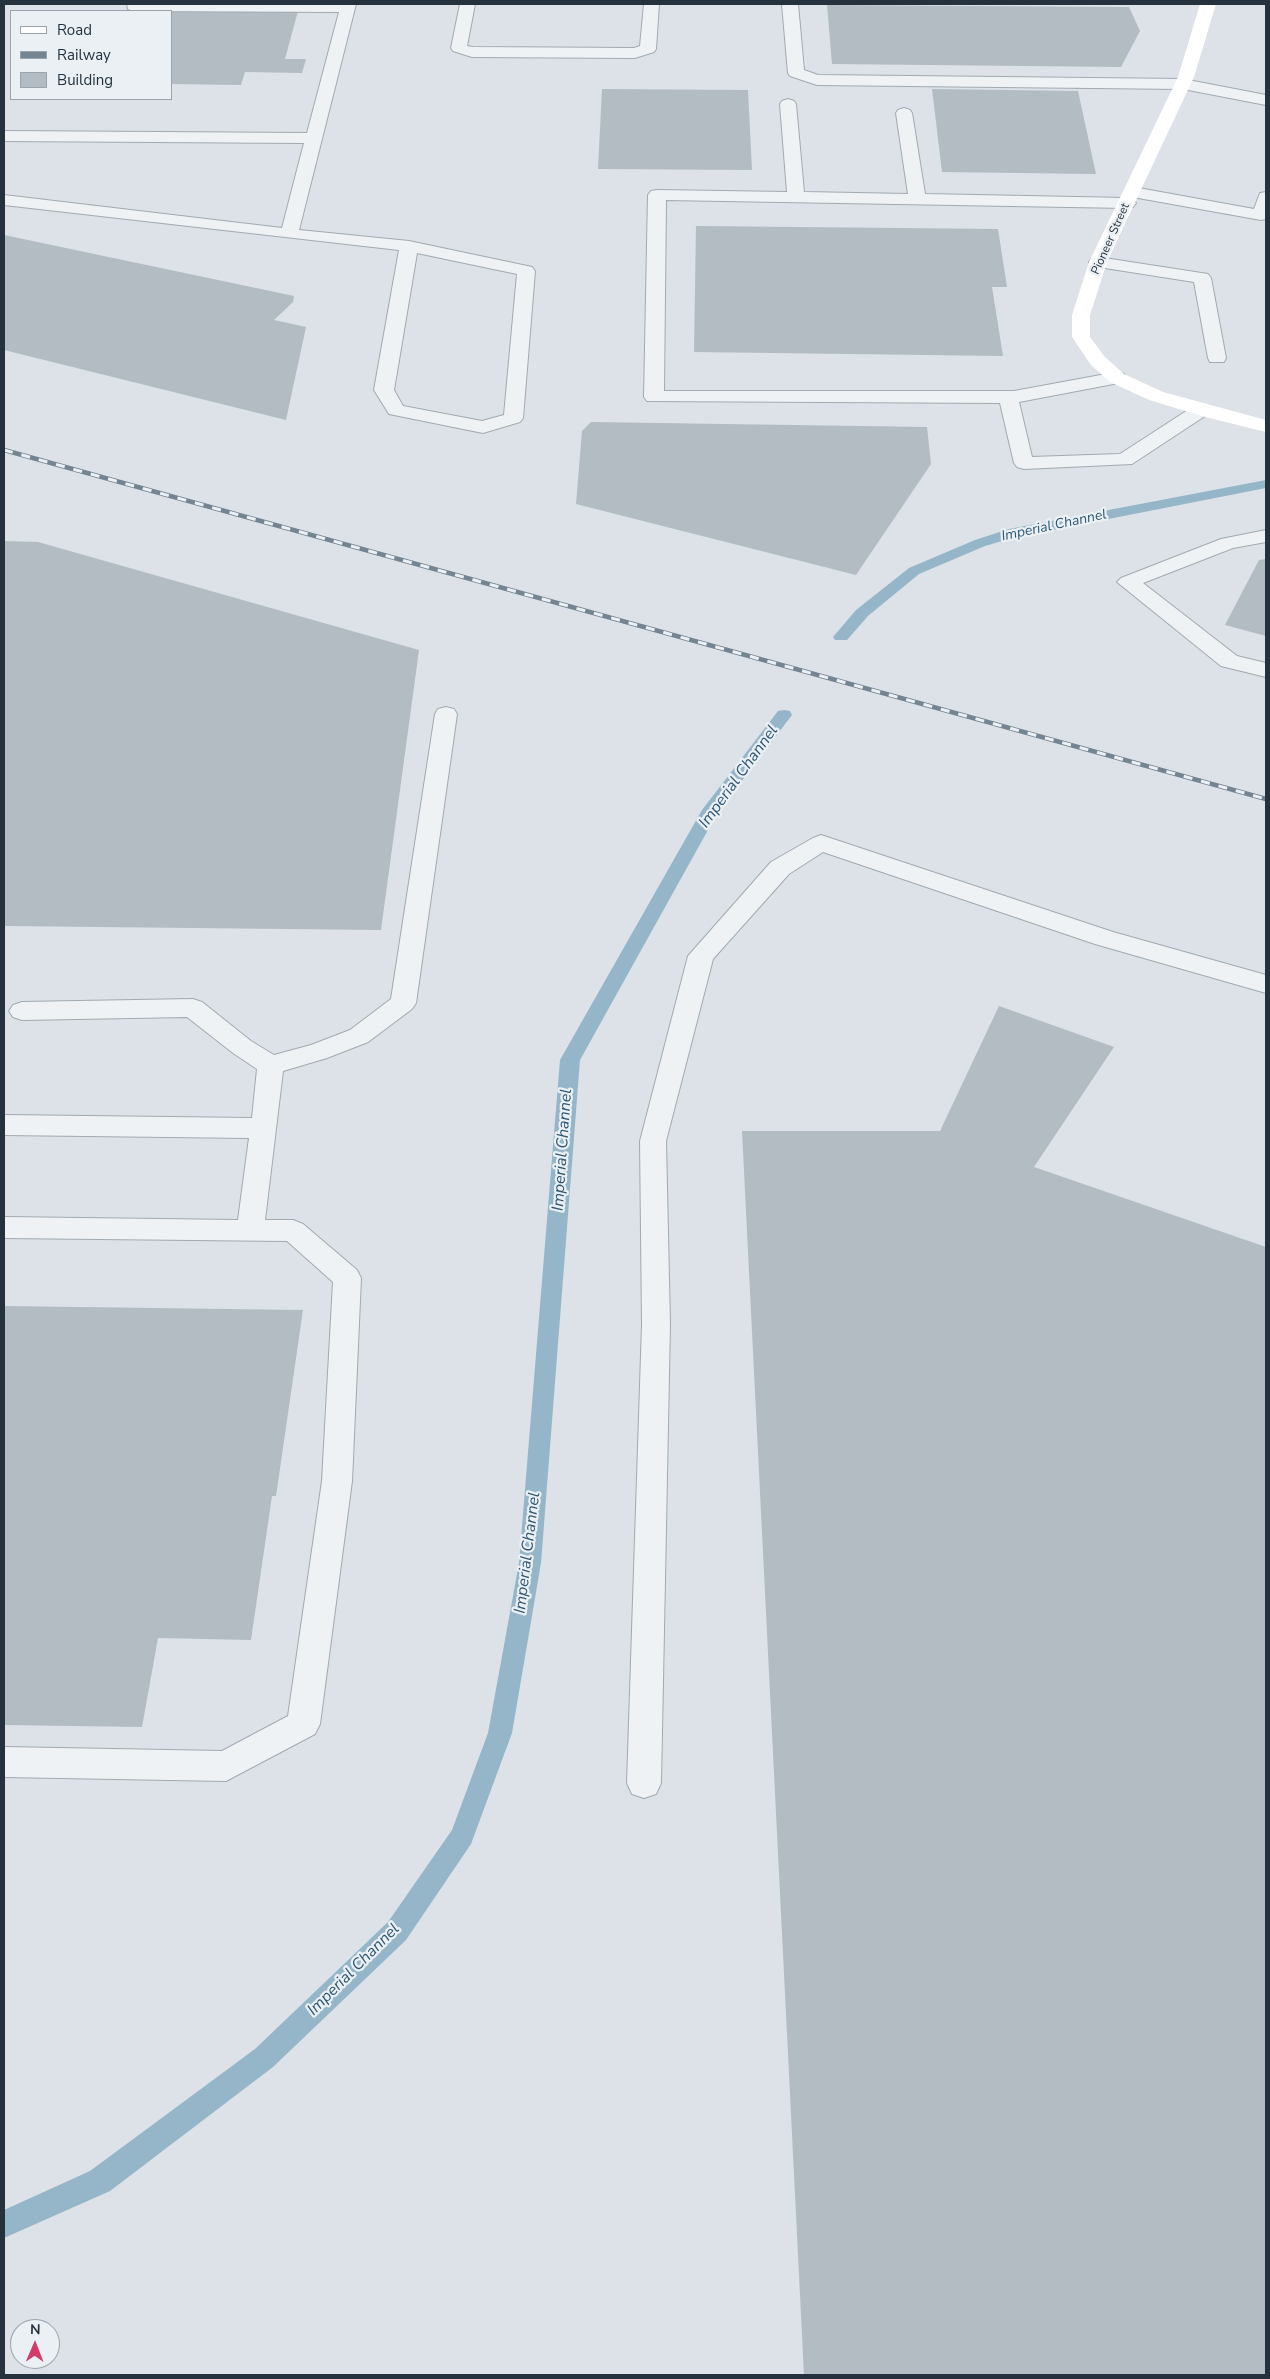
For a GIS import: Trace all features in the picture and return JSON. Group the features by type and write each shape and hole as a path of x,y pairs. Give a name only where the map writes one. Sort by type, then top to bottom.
{"street":[{"name":"Pioneer Street","path":"1208,4 1200,35 1183,84 1098,262 1081,315 1081,337 1098,361 1117,378 1156,396 1201,410 1266,426"}],"lane":[{"path":"134,4 133,6 349,6 289,234"},
{"path":"467,4 459,48 472,52 635,53 648,49 652,4"},
{"path":"790,4 796,73 817,80 1183,84 1266,100"},
{"path":"788,104 796,198"},
{"path":"904,113 917,200"},
{"path":"4,136 315,138"},
{"path":"1117,378 1008,397 654,397 657,196 917,200 1130,198 1261,215 1266,198"},
{"path":"4,200 289,234 409,246 526,271 513,418 483,427 396,410 384,390 409,246"},
{"path":"1098,262 1202,278 1217,358"},
{"path":"1008,397 1024,463 1125,460 1201,410"},
{"path":"1266,536 1228,543 1128,582 1229,661 1266,670"},
{"path":"22,1011 192,1008 242,1048 270,1065 318,1052 359,1036 403,1003 446,714"},
{"path":"644,1783 656,1324 653,1141 701,956 780,868 821,843 1104,938 1266,984"},
{"path":"250,1230 264,1128 270,1065"},
{"path":"4,1125 264,1128"},
{"path":"4,1228 293,1231 347,1278 337,1481 303,1724 226,1766 4,1762"}],"building":[{"path":"827,5 1129,7 1140,31 1121,67 832,64"},
{"path":"172,10 298,11 285,59 306,59 302,73 245,72 241,85 172,84"},
{"path":"602,89 748,90 752,170 598,169"},
{"path":"932,89 1078,91 1096,174 942,172"},
{"path":"696,226 998,229 1007,287 992,287 1003,356 694,352"},
{"path":"4,235 294,296 293,302 274,320 306,327 286,420 4,350"},
{"path":"591,422 927,427 931,464 856,575 576,504 582,431"},
{"path":"4,541 38,542 419,650 381,930 4,926"},
{"path":"1266,559 1266,636 1225,625 1259,560"},
{"path":"999,1006 1114,1047 1034,1167 1266,1247 1266,2375 804,2375 742,1131 940,1131"},
{"path":"4,1306 303,1310 276,1496 272,1496 251,1640 158,1638 142,1727 4,1725"}],"waterway":[{"name":"Imperial Channel","path":"841,637 862,613 914,571 980,543 1009,534 1266,484"},
{"name":"Imperial Channel","path":"4,2224 100,2181 264,2058 397,1931 462,1836 500,1733 530,1563 570,1060 711,810 784,715"}],"railway":[{"path":"4,450 1266,799"}]}
